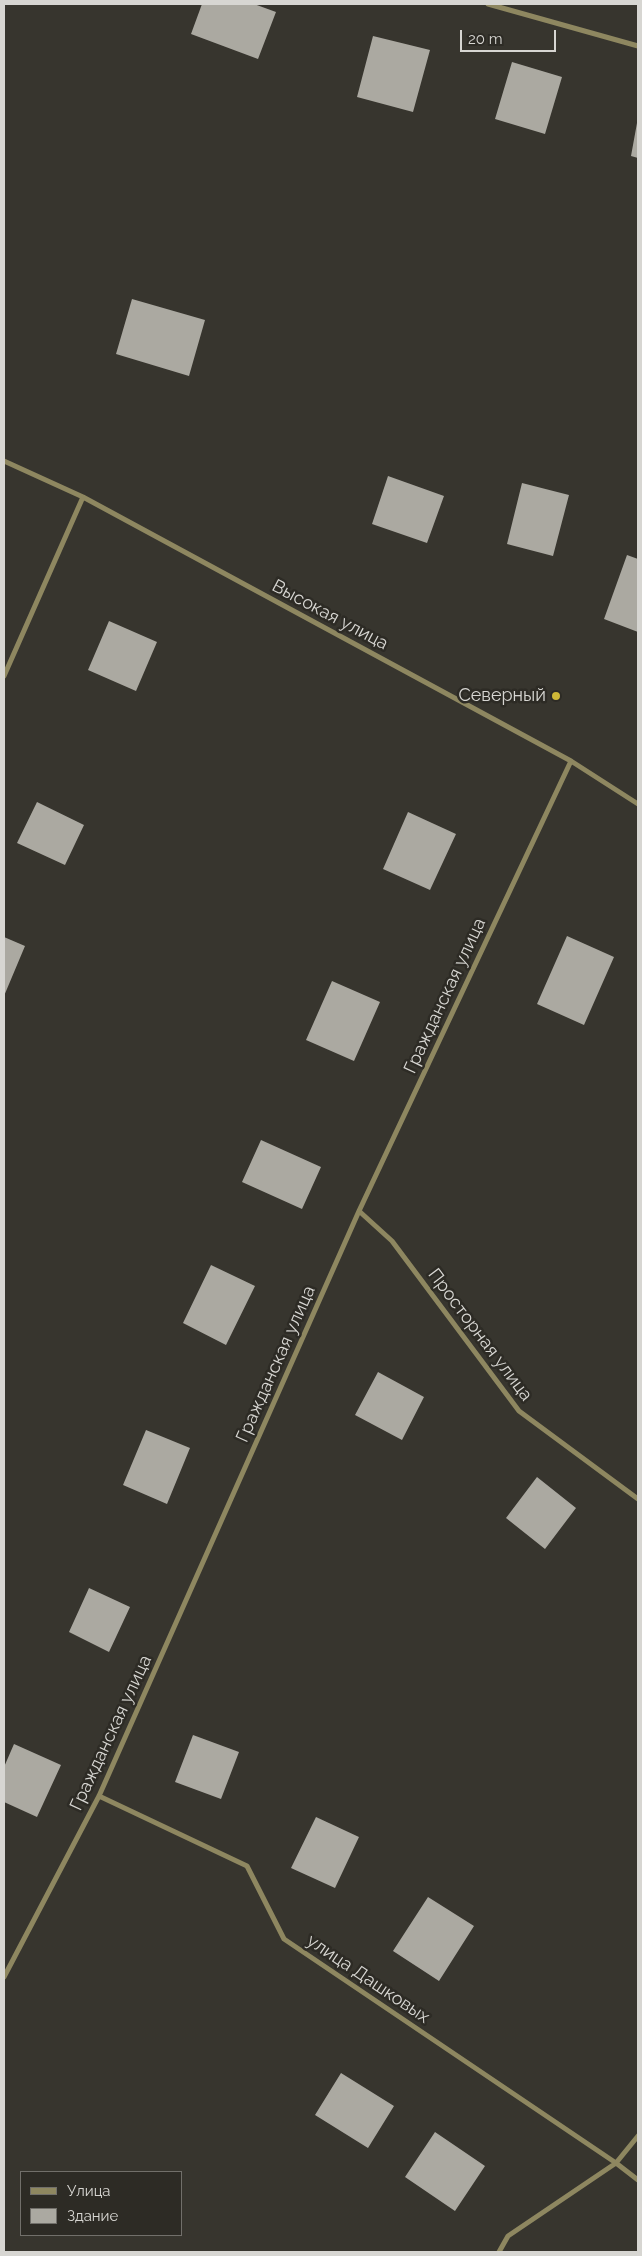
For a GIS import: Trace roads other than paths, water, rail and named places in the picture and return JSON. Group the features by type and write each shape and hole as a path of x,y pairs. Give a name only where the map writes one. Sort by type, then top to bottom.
{"street":[{"path":"488,4 638,46"},
{"name":"Высокая улица","path":"4,461 84,498 571,761 638,804"},
{"path":"4,676 84,498"},
{"name":"Гражданская улица","path":"4,1977 99,1796 359,1211 571,761"},
{"name":"Просторная улица","path":"359,1211 392,1241 519,1411 638,1499"},
{"name":"улица Дашковых","path":"99,1796 247,1866 284,1938 616,2163 638,2180"},
{"path":"499,2252 508,2236 616,2163 638,2136"}],"place":[{"name":"Северный","path":"556,696"}]}
